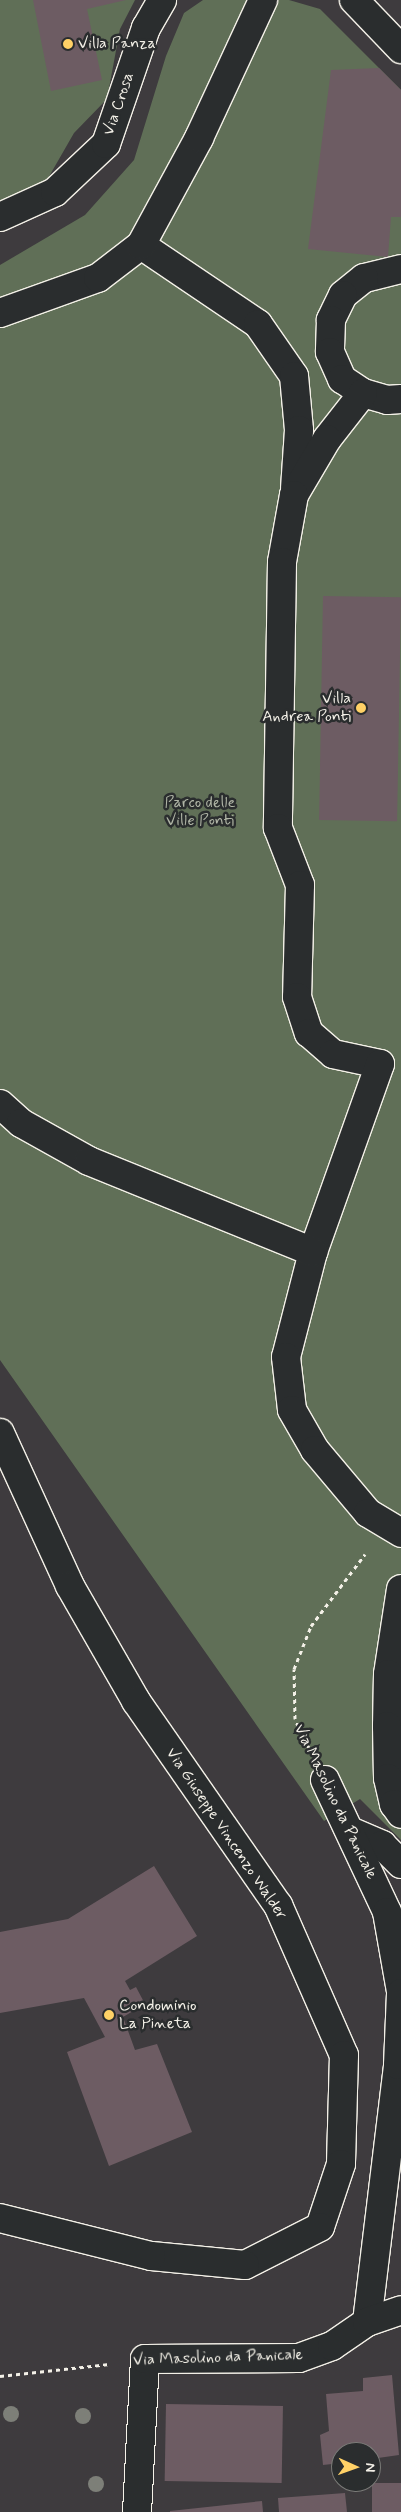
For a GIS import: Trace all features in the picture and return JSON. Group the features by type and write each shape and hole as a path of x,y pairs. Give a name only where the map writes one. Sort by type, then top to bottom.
{"street":[{"name":"Via Crosa","path":"0,217 55,192 106,144 146,28 162,0"},
{"path":"0,313 98,278 141,245 200,138 263,0"},
{"path":"354,0 401,49"},
{"path":"141,245 258,324 294,376 299,430 294,495 282,562 278,828 300,885 298,998 309,1033 333,1054 390,1065 313,1252 286,1357 292,1410 315,1450 368,1513 401,1533"},
{"path":"401,269 364,278 343,295 331,320 330,352 342,379 363,393 387,400 401,399"},
{"path":"294,495 327,439 363,393"},
{"path":"0,1104 21,1122 89,1161 313,1252"},
{"name":"Via Giuseppe Vincenzo Walder","path":"0,1433 70,1586 136,1701 278,1905 344,2055 341,2164 320,2226 245,2265 151,2256 0,2218"},
{"path":"401,1589 388,1674 387,1726 388,1778 394,1804 401,1814"},
{"name":"Via Masolino da Panicale","path":"145,2360 300,2358 332,2346 367,2322 398,2065 401,1992 387,1912 352,1832 325,1780"},
{"path":"352,1832 382,1845 401,1864"},
{"path":"367,2322 401,2310"},
{"path":"137,2512 145,2360"}],"path":[{"name":"Via Masolino da Panicale","path":"325,1780 295,1719 294,1668 311,1626 368,1550"},
{"name":"Via Masolino da Panicale","path":"0,2376 145,2360"}],"green space":[{"path":"0,0 135,0 120,29 107,99 74,133 47,180 0,203"},
{"name":"Parco delle Ville Ponti","path":"203,0 289,0 320,9 401,90 401,1840 360,1799 324,1821 0,1360 0,265 85,215 134,160 166,56 184,13"}],"building":[{"name":"Villa Panza","path":"33,0 126,0 87,9 102,80 51,91"},
{"path":"379,68 401,90 401,217 391,217 388,257 308,249 331,70"},
{"name":"Villa Andrea Ponti","path":"323,596 401,597 397,821 319,820"},
{"name":"Condominio La Pineta","path":"154,1866 197,1936 125,1981 130,1990 136,1987 145,2004 123,2017 135,2050 157,2044 192,2132 109,2166 67,2052 105,2037 84,1998 0,2013 0,1932 68,1919"},
{"path":"392,2375 399,2455 381,2458 381,2442 331,2442 331,2464 323,2465 320,2435 329,2431 326,2394 363,2391 363,2378"},
{"path":"166,2404 283,2406 282,2483 165,2481"},
{"path":"381,2483 401,2483 401,2512 372,2512 372,2492 381,2492"},
{"path":"345,2493 347,2512 279,2512 278,2498"},
{"path":"262,2501 263,2512 170,2512 170,2511"}],"place":[{"name":"Villa Panza","path":"68,44"},
{"name":"Villa Andrea Ponti","path":"361,708"},
{"name":"Condominio La Pineta","path":"109,2015"}]}
